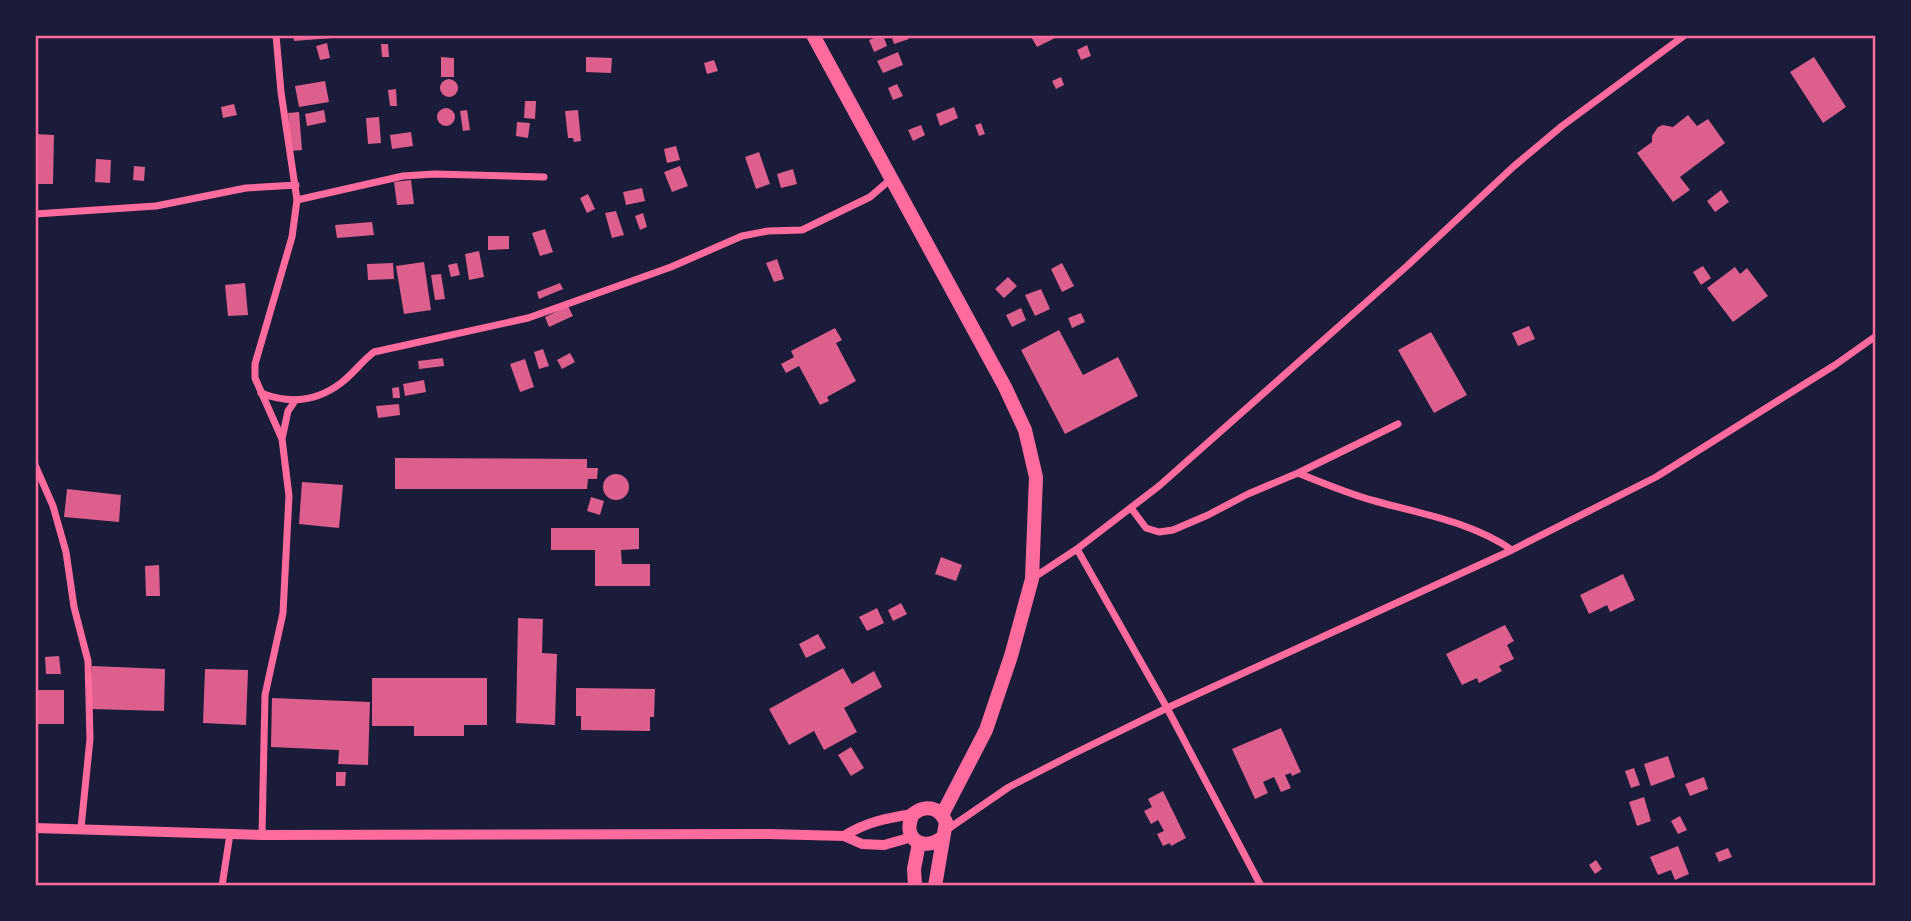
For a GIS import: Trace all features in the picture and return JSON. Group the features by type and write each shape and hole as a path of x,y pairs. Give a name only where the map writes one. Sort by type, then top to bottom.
{"highway":[{"path":"813,35 1005,387 1026,430 1036,477 1032,579 1011,656 986,730 942,815"},
{"path":"935,886 944,834 946,822 936,809 928,807 913,814 908,830 915,840 927,845 944,834"},
{"path":"915,840 915,886"}],"street":[{"path":"262,835 265,695 284,612 289,496 282,439 260,392 255,378 255,364 292,237 297,200 281,92 276,35"},
{"path":"1032,579 1077,549 1159,486 1542,142 1685,35"},
{"path":"297,200 403,176 434,174 544,177"},
{"path":"260,392 284,401 295,401 341,383 361,361 374,352 528,318 646,276 742,236 768,231 802,230 870,197 891,179"},
{"path":"35,214 156,206 246,188 296,185"},
{"path":"944,834 1009,787 1167,708 1512,550 1656,477 1835,365 1876,336"},
{"path":"282,439 288,411 295,401"},
{"path":"1131,508 1146,528 1159,532 1173,530 1398,424"},
{"path":"35,465 53,506 66,552 74,607 88,661 90,738 81,828"},
{"path":"1298,473 1371,500 1475,529 1494,537 1512,550"},
{"path":"1077,549 1167,708 1261,886"},
{"path":"844,836 861,825 913,814"},
{"path":"35,828 262,835 769,834 844,836 862,844 884,845 915,840"},
{"path":"222,886 230,834"}],"building":[{"path":"293,35 333,35 333,38 294,41"},
{"path":"883,35 887,46 874,52 869,40"},
{"path":"891,35 907,35 909,39 894,44"},
{"path":"1030,35 1061,35 1037,47"},
{"path":"327,43 330,58 320,60 316,46"},
{"path":"381,44 388,44 389,57 382,57"},
{"path":"1087,45 1091,56 1081,60 1077,50"},
{"path":"898,52 903,65 883,73 877,61"},
{"path":"441,57 454,58 454,77 441,77"},
{"path":"586,57 612,58 611,73 586,72"},
{"path":"1814,57 1846,107 1823,123 1790,72"},
{"path":"714,60 718,71 707,74 704,63"},
{"path":"1061,77 1064,85 1056,89 1052,81"},
{"path":"449,79 455,82 458,88 455,94 449,97 443,94 440,88 443,82"},
{"path":"325,81 329,102 299,107 295,86"},
{"path":"897,84 903,96 893,100 888,88"},
{"path":"396,89 397,106 390,106 388,90"},
{"path":"525,101 536,101 535,119 524,118"},
{"path":"234,104 237,115 223,118 221,107"},
{"path":"954,107 958,118 940,126 936,114"},
{"path":"446,108 452,111 455,117 452,123 446,126 440,123 437,117 440,111"},
{"path":"324,110 326,122 307,126 305,114"},
{"path":"467,110 470,130 463,131 460,111"},
{"path":"578,110 581,141 574,142 573,138 568,138 565,111"},
{"path":"299,112 302,150 291,151 288,113"},
{"path":"1688,115 1697,126 1708,119 1725,143 1680,177 1690,190 1673,202 1637,153 1652,142 1652,136 1658,127 1673,127"},
{"path":"379,117 381,143 368,144 366,118"},
{"path":"517,122 530,123 528,138 516,136"},
{"path":"981,123 985,134 979,136 975,125"},
{"path":"921,125 925,135 913,141 908,130"},
{"path":"411,132 413,146 392,149 390,135"},
{"path":"35,134 54,135 53,184 35,184"},
{"path":"676,146 680,160 667,163 664,149"},
{"path":"759,152 770,184 756,189 745,157"},
{"path":"96,159 111,160 110,183 95,182"},
{"path":"134,166 145,167 144,181 133,180"},
{"path":"680,166 688,186 672,192 664,172"},
{"path":"793,169 797,184 781,188 777,174"},
{"path":"411,180 414,204 397,205 394,182"},
{"path":"642,188 645,201 626,205 623,192"},
{"path":"1721,190 1729,202 1715,212 1707,201"},
{"path":"588,194 595,209 587,213 580,198"},
{"path":"616,211 624,235 612,238 605,213"},
{"path":"643,213 647,227 640,230 635,216"},
{"path":"372,222 374,235 337,238 335,225"},
{"path":"545,229 553,252 540,256 532,233"},
{"path":"488,236 509,236 509,249 488,250"},
{"path":"479,251 484,277 469,280 465,254"},
{"path":"777,259 784,279 774,282 766,263"},
{"path":"424,262 431,310 404,314 396,266"},
{"path":"393,263 394,279 368,280 367,264"},
{"path":"457,263 460,275 451,277 448,265"},
{"path":"1062,263 1074,286 1062,292 1051,269"},
{"path":"1703,266 1711,278 1701,285 1693,272"},
{"path":"1735,267 1740,274 1747,268 1768,296 1733,322 1707,288"},
{"path":"441,274 445,299 435,300 431,275"},
{"path":"1008,277 1017,286 1004,298 995,289"},
{"path":"245,283 248,315 228,316 225,285"},
{"path":"560,283 563,289 539,299 537,292"},
{"path":"1041,289 1050,309 1035,316 1025,295"},
{"path":"568,306 573,316 549,327 545,317"},
{"path":"1021,308 1026,320 1012,327 1006,315"},
{"path":"1081,313 1085,322 1072,328 1068,318"},
{"path":"1529,326 1535,339 1518,346 1512,333"},
{"path":"835,328 842,340 836,343 856,381 827,397 829,401 820,405 799,366 786,373 781,364 794,357 791,351"},
{"path":"1059,330 1083,375 1118,357 1138,396 1065,434 1021,350"},
{"path":"1431,332 1467,395 1434,413 1398,350"},
{"path":"543,349 549,366 539,369 534,352"},
{"path":"570,353 575,362 562,369 557,360"},
{"path":"443,358 444,366 419,369 418,361"},
{"path":"525,359 534,387 520,392 510,364"},
{"path":"424,380 426,392 405,396 403,384"},
{"path":"399,387 400,398 393,398 392,388"},
{"path":"399,404 400,415 378,418 376,406"},
{"path":"395,458 587,459 587,468 598,468 597,479 588,479 587,489 395,489"},
{"path":"616,474 625,478 629,487 625,496 616,500 607,496 603,487 607,478"},
{"path":"302,482 343,485 339,528 299,524"},
{"path":"67,489 121,495 119,522 64,517"},
{"path":"591,497 604,501 600,515 587,511"},
{"path":"551,528 639,528 639,549 621,550 622,564 650,564 650,586 595,586 595,550 551,550"},
{"path":"941,557 962,565 956,581 935,574"},
{"path":"159,565 160,596 146,596 145,566"},
{"path":"1623,574 1635,600 1610,612 1607,605 1589,614 1580,595"},
{"path":"901,603 907,614 893,621 888,610"},
{"path":"877,608 884,623 867,631 859,617"},
{"path":"518,618 543,619 542,653 557,654 555,725 516,723"},
{"path":"1505,625 1514,641 1507,645 1514,659 1499,666 1502,671 1479,683 1477,678 1462,685 1446,654"},
{"path":"818,634 826,648 806,658 799,644"},
{"path":"59,656 61,674 46,674 45,657"},
{"path":"92,666 165,669 164,711 91,709"},
{"path":"843,668 852,684 874,671 882,687 844,708 857,732 824,750 814,731 789,745 769,709"},
{"path":"205,669 248,670 246,725 203,723"},
{"path":"372,678 487,678 487,725 464,725 464,736 414,736 414,726 372,726"},
{"path":"576,688 655,689 654,717 650,717 650,731 581,730 581,716 576,716"},
{"path":"35,690 64,690 64,724 35,724"},
{"path":"272,698 370,702 368,765 338,764 339,750 271,747"},
{"path":"1281,728 1301,772 1292,776 1291,773 1285,775 1291,788 1281,792 1274,777 1263,782 1268,793 1255,799 1232,749"},
{"path":"851,747 864,768 851,776 838,755"},
{"path":"1668,756 1675,777 1651,786 1644,764"},
{"path":"1634,768 1640,785 1631,788 1625,771"},
{"path":"336,772 346,772 345,786 336,786"},
{"path":"1704,777 1708,789 1690,796 1685,784"},
{"path":"1163,791 1186,838 1171,846 1170,843 1163,846 1157,834 1164,831 1158,820 1151,824 1144,811 1152,807 1148,799"},
{"path":"1644,797 1651,821 1637,826 1629,802"},
{"path":"1680,816 1687,830 1678,834 1671,821"},
{"path":"1678,846 1689,874 1675,880 1671,870 1658,875 1650,857"},
{"path":"1728,848 1732,857 1719,862 1715,853"},
{"path":"1596,860 1602,869 1595,874 1589,865"}]}
